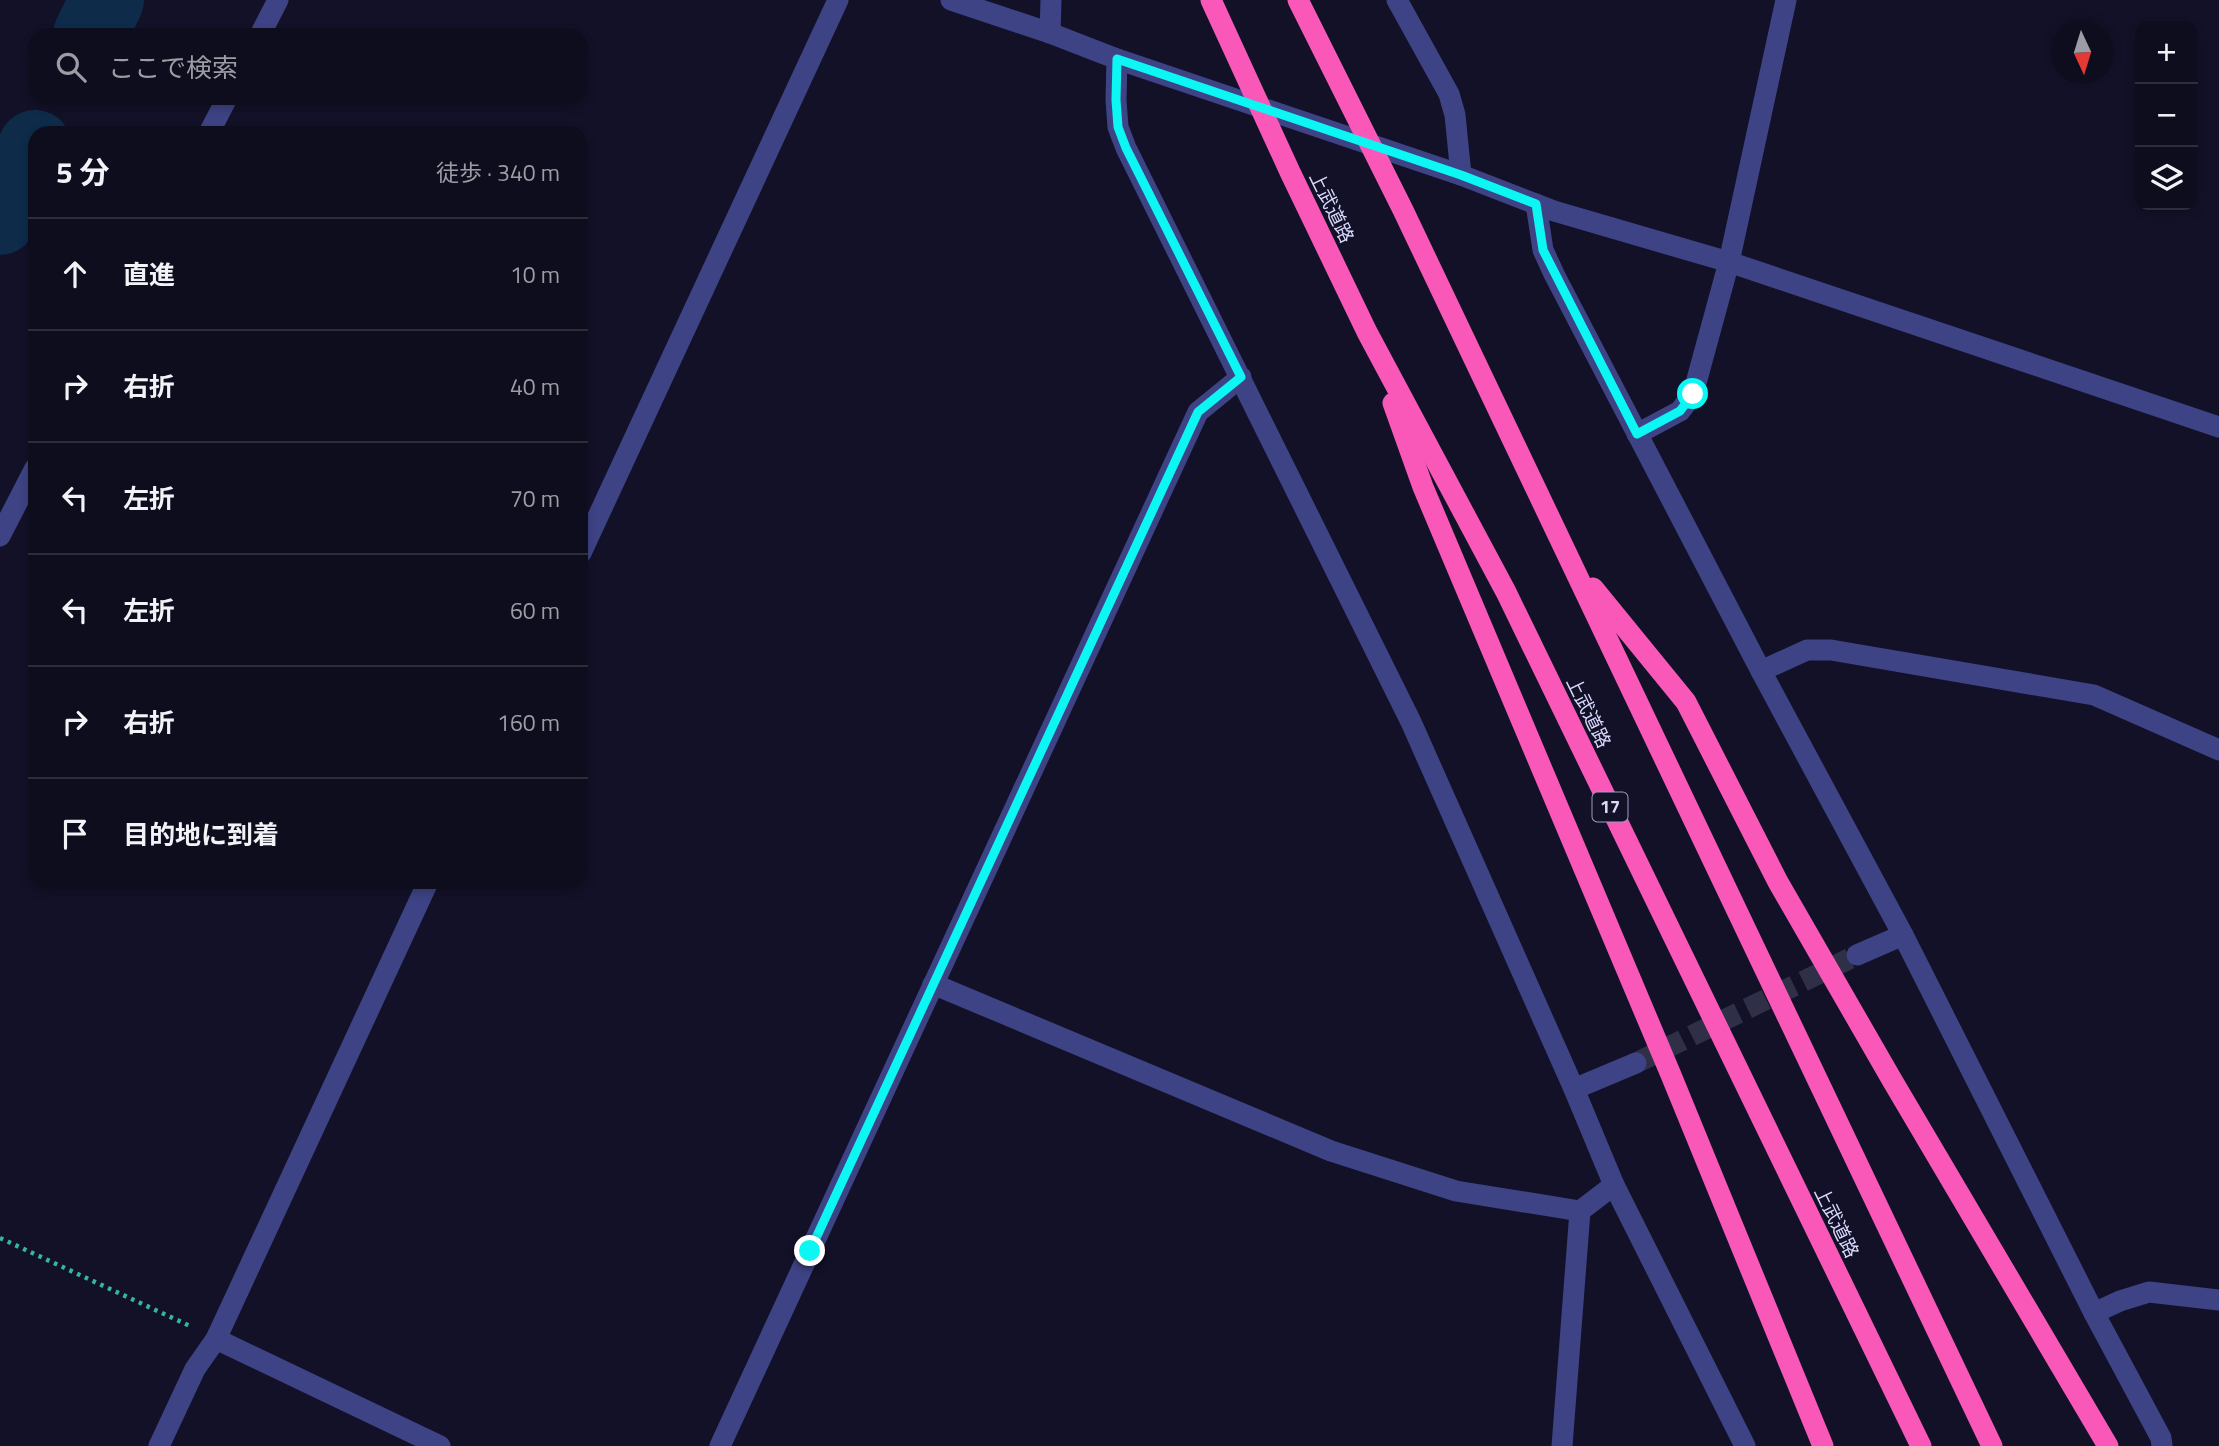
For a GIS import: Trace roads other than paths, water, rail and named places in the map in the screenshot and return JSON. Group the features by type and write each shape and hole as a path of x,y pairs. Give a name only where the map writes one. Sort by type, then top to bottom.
{"highway":[{"name":"上武道路","path":"1211,0 1367,332 1506,592 1921,1446"},
{"path":"1298,0 1403,210 1992,1446"},
{"name":"17","path":"1367,332 1423,487 1660,1049 1823,1446"},
{"path":"1570,559 1686,702 1779,882 1892,1080 2108,1446"}],"street":[{"path":"264,28 278,0"},
{"path":"588,538 838,0"},
{"path":"951,0 1461,175 1536,204 1729,262 2219,427"},
{"path":"1050,33 1051,0"},
{"path":"1397,0 1450,94 1455,115 1461,175"},
{"path":"1637,434 1680,411 1693,394 1729,262 1786,0"},
{"path":"1117,59 1118,127 1126,148 1411,722 1614,1185 1745,1446"},
{"path":"213,126 224,105"},
{"path":"1536,204 1543,250 1637,434 1903,935 2094,1313 2161,1437 2162,1446"},
{"path":"720,1446 1198,412 1241,377"},
{"path":"0,536 28,482"},
{"path":"1762,671 1807,650 1831,650 2068,690 2094,695 2219,750"},
{"path":"159,1446 195,1369 216,1339 425,889"},
{"path":"1857,955 1903,935"},
{"path":"933,984 1331,1152 1456,1191 1580,1211 1614,1185"},
{"path":"1574,1089 1636,1063"},
{"path":"1562,1446 1580,1211"},
{"path":"2094,1313 2149,1292 2219,1300"},
{"path":"216,1339 440,1446"}],"waterway":[{"path":"93,28 107,0"},
{"path":"0,218 28,161"}],"tunnel":[{"path":"1636,1063 1857,955"}]}
